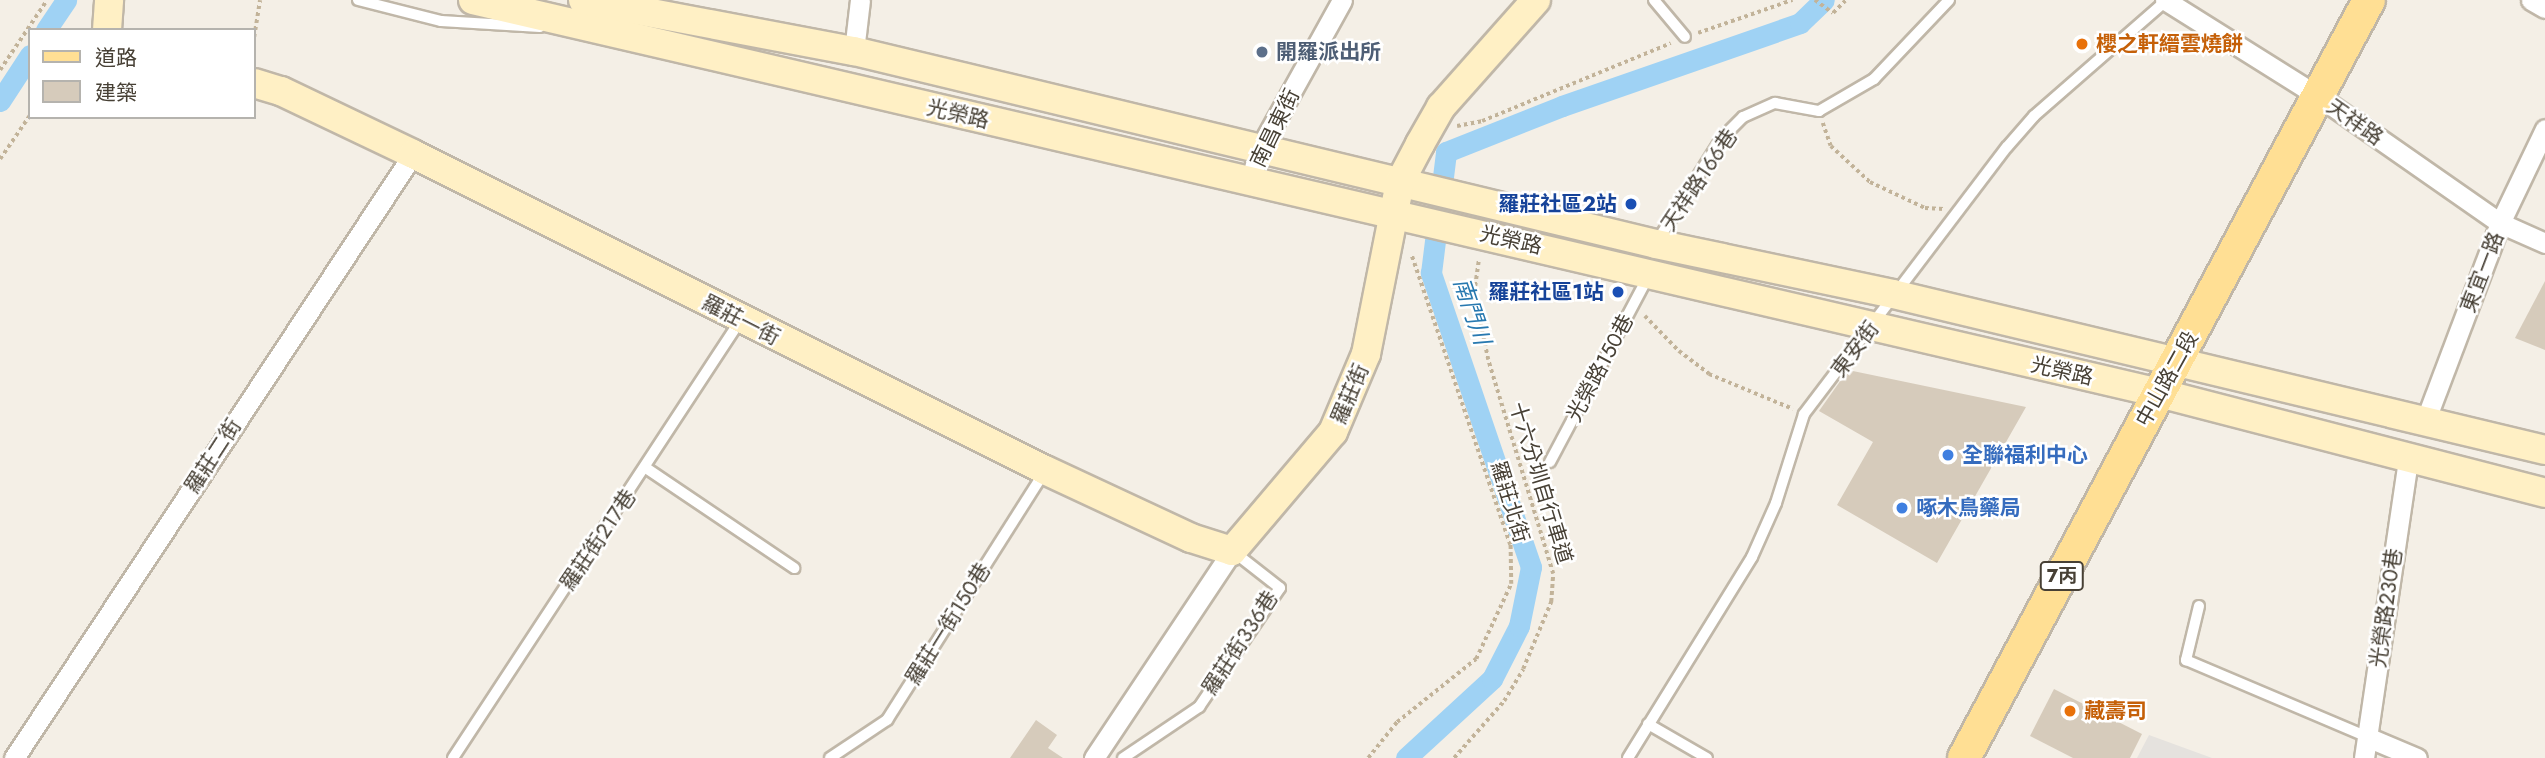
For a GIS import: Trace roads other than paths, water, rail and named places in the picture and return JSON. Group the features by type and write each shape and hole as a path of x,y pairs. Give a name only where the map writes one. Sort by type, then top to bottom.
{"main road":[{"name":"中山路二段","path":"1964,758 2369,0"}],"street":[{"path":"107,28 109,0"},
{"name":"光榮路","path":"473,0 589,7 855,51 1656,244 1893,294 2426,419 2545,450"},
{"path":"855,51 860,0"},
{"name":"南昌東街","path":"1250,183 1259,150 1342,0"},
{"name":"羅莊街","path":"1094,758 1232,551 1333,432 1366,354 1397,213 1400,182 1441,107 1536,0"},
{"name":"天祥路","path":"2166,0 2318,96 2500,223 2545,243"},
{"path":"2531,0 2545,8"},
{"name":"光榮路","path":"589,7 1250,183 1397,213 2159,393 2545,493"},
{"name":"羅莊一街","path":"256,84 281,91 413,154 1045,470 1191,538 1232,551"},
{"name":"東宜一路","path":"2426,419 2500,223 2545,129"},
{"name":"羅莊二街","path":"14,758 413,154"},
{"name":"光榮路230巷","path":"2364,758 2408,459"},
{"path":"2367,737 2417,758"}],"lane":[{"path":"358,0 441,21 501,28 589,7"},
{"path":"1654,0 1685,37"},
{"name":"天祥路166巷","path":"1656,244 1721,139 1743,117 1775,103 1819,111 1874,79 1949,0"},
{"name":"東安街","path":"1628,758 1752,557 1776,503 1804,414 1874,327 1893,294 2034,116 2166,0"},
{"name":"光榮路150巷","path":"1550,462 1650,274"},
{"name":"羅莊街217巷","path":"453,758 741,320"},
{"path":"646,468 794,568"},
{"name":"羅莊一街150巷","path":"830,758 887,720 1045,470"},
{"name":"羅莊街336巷","path":"1123,758 1199,707 1280,588 1232,551"},
{"path":"2199,606 2186,660 2367,737"},
{"path":"1648,724 1707,758"}],"waterway":[{"path":"47,28 66,0"},
{"name":"南門川","path":"1406,758 1492,679 1519,626 1531,567 1431,273 1446,152 1562,106 1800,23 1824,0"},
{"path":"0,101 28,58"}],"place":[{"name":"櫻之軒縉雲燒餅","path":"2082,44"},
{"name":"開羅派出所","path":"1262,52"},
{"name":"羅莊社區2站","path":"1631,204"},
{"name":"羅莊社區1站","path":"1618,292"},
{"name":"全聯福利中心","path":"1948,455"},
{"name":"啄木鳥藥局","path":"1902,508"},
{"name":"藏壽司","path":"2070,711"}]}
